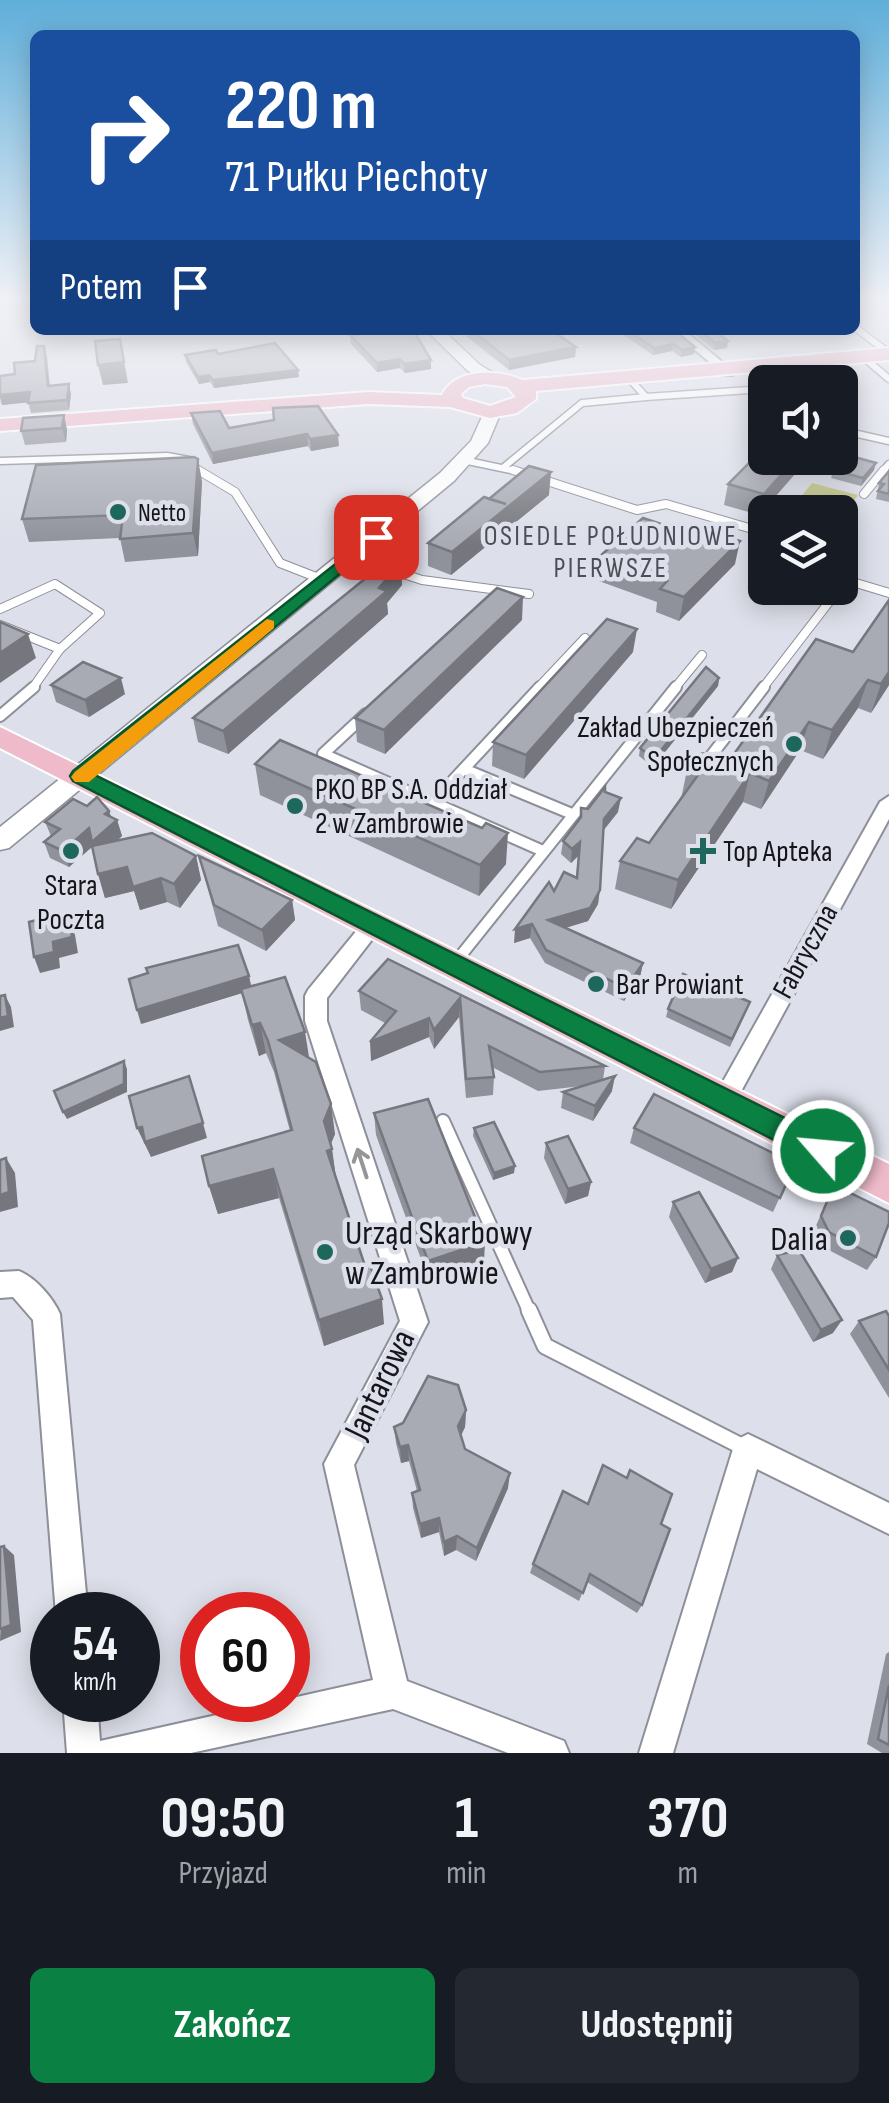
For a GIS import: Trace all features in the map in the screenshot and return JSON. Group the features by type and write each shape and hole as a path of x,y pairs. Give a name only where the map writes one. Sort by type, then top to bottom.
{"main road":[{"path":"0,421 460,395 486,382"},
{"path":"503,382 524,391 604,382"},
{"path":"460,395 492,412 514,408 524,391"},
{"path":"0,736 889,1184"}],"street":[{"path":"455,382 474,428 464,460"},
{"path":"0,841 352,557 464,460 478,443 492,412"},
{"name":"Fabryczna","path":"724,1101 889,802"},
{"name":"Jantarowa","path":"374,924 316,996 316,1020 414,1322 339,1464 393,1692"},
{"path":"0,1284 19,1284 46,1314 70,1592"},
{"path":"656,1753 748,1449 889,1519"},
{"path":"112,1753 393,1692 552,1753"},
{"path":"82,1722 84,1753"}],"lane":[{"path":"632,382 646,398"},
{"path":"504,467 582,403 748,390"},
{"path":"858,434 889,441"},
{"path":"0,461 167,456 188,460 202,475 242,497 280,563 322,580"},
{"path":"464,460 504,467 638,510 666,504 748,528"},
{"path":"864,494 889,464"},
{"path":"352,557 422,580 529,594"},
{"path":"696,775 846,580 889,593"},
{"path":"0,609 55,584 100,613 60,649 32,691 0,716"},
{"path":"0,626 60,649"},
{"path":"432,803 585,638"},
{"path":"454,965 702,655"},
{"path":"376,704 323,754 543,852"},
{"path":"464,769 572,814"},
{"path":"442,1121 545,1346 748,1449"}],"green space":[{"path":"812,483 858,495 802,495"}],"building":[{"path":"0,382 69,384 67,400 28,403 30,392 0,395"},
{"path":"318,406 338,435 310,439 307,434 212,453 191,413 220,411 229,428 274,420 273,408"},
{"path":"64,415 62,428 21,431 23,418"},
{"path":"858,458 876,463 863,478 852,475 858,475"},
{"name":"Netto","path":"198,459 193,533 120,539 123,515 22,519 36,465"},
{"path":"748,464 748,475 781,475 764,494 728,484"},
{"path":"529,466 551,472 452,552 428,543 484,497 489,499"},
{"path":"889,471 889,494 878,491"},
{"path":"643,518 709,540 716,533 740,541 684,597 660,589 667,581 599,557"},
{"path":"393,556 401,562 379,588 387,591 223,731 193,718"},
{"path":"497,588 523,597 384,730 355,718"},
{"path":"889,600 889,672 881,684 868,680 832,730 809,722 769,781 750,773 678,880 620,861 637,838 649,843 698,775 687,770 699,754 708,753 729,761 816,639 853,652"},
{"path":"607,619 637,629 526,755 493,742"},
{"path":"0,622 28,634 0,653"},
{"path":"83,662 121,678 85,700 51,685"},
{"path":"706,667 719,678 654,759 640,748"},
{"path":"280,740 482,828 486,823 508,833 480,865 255,764"},
{"path":"605,787 605,792 621,798 604,819 600,890 590,908 548,920 643,963 626,988 546,950 532,924 515,929 549,882 554,891 564,872 577,878 580,842 572,849 563,841 581,817 581,808 588,809"},
{"path":"97,797 109,811 105,814 117,820 92,842 89,828 63,851 44,842 60,829 45,822 73,799 87,806"},
{"path":"152,833 196,856 174,884 161,878 133,887 127,867 98,874 92,846"},
{"path":"199,856 292,900 262,930 214,905"},
{"path":"68,912 72,937 53,942 54,952 34,957 29,922"},
{"path":"238,945 249,976 137,1010 129,979 148,973 146,968"},
{"path":"388,959 605,1066 540,1072 489,1046 494,1077 466,1079 460,998 434,1030 429,1018 370,1042 396,1011 359,991"},
{"path":"683,974 750,1002 732,1039 668,1009"},
{"path":"285,977 305,1032 279,1040 316,1062 331,1104 324,1121 332,1149 327,1151 365,1266 370,1265 382,1299 319,1320 273,1169 209,1186 202,1156 292,1130 268,1041 260,1023 252,1025 241,989"},
{"path":"5,995 8,1016 0,1018 0,996"},
{"path":"124,1061 124,1084 63,1112 54,1091"},
{"path":"189,1076 203,1123 145,1142 129,1096"},
{"path":"615,1076 595,1106 563,1092"},
{"path":"654,1094 795,1164 780,1198 634,1128"},
{"path":"428,1099 485,1242 428,1261 374,1113"},
{"path":"494,1122 515,1166 494,1173 474,1128"},
{"path":"568,1136 591,1182 568,1189 546,1143"},
{"path":"6,1158 9,1192 0,1195 0,1160"},
{"path":"834,1185 889,1212 889,1223 876,1257 829,1232 821,1216"},
{"path":"699,1192 738,1258 711,1269 673,1202"},
{"path":"799,1250 842,1320 821,1330 777,1255"},
{"path":"886,1311 889,1316 889,1370 859,1321"},
{"path":"428,1376 458,1385 466,1410 458,1426 465,1449 510,1473 477,1548 457,1536 444,1542 439,1518 420,1524 412,1493 420,1490 408,1445 400,1447 394,1427 403,1423"},
{"path":"603,1465 627,1478 630,1470 672,1494 661,1524 670,1529 642,1605 590,1574 583,1593 533,1564 563,1491 588,1504"},
{"path":"4,1546 11,1625 0,1629 0,1547"},
{"path":"889,1685 889,1745 878,1739"}],"slow traffic":[{"path":"82,777 267,625"}],"place":[{"name":"Netto","path":"118,512"},
{"name":"Zakład Ubezpieczeń Społecznych","path":"794,744"},
{"name":"PKO BP S.A. Oddział 2 w Zambrowie","path":"295,806"},
{"name":"Stara Poczta","path":"71,851"},
{"name":"Top Apteka","path":"703,851"},
{"name":"Bar Prowiant","path":"596,984"},
{"name":"Dalia","path":"848,1238"},
{"name":"Urząd Skarbowy w Zambrowie","path":"325,1252"}],"district":[{"name":"OSIEDLE POŁUDNIOWE PIERWSZE","path":"611,551"}],"route":[{"path":"376,537 80,776 823,1151"}]}
